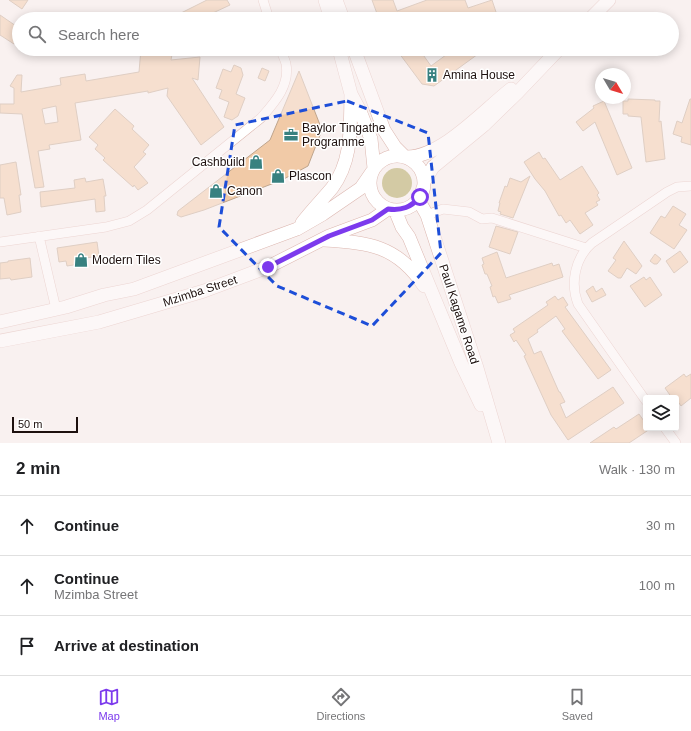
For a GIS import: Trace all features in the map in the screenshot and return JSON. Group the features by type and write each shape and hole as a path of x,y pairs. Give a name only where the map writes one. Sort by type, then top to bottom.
{"main road":[{"path":"325,0 329,12"},
{"path":"336,0 340,12"},
{"path":"597,12 609,0"},
{"path":"341,56 351,94 360,111 371,139 373,170 370,180 370,187 372,194 376,201 382,206 391,209"},
{"path":"357,56 384,130 395,148 419,167 424,185"},
{"path":"546,62 552,56"},
{"name":"Mzimba Street","path":"0,322 134,288 297,229 323,214 361,188 373,170 383,159 390,156 414,157 430,152 449,140 509,90 546,62"},
{"name":"Mzimba Street","path":"0,341 99,322 204,291 268,267 320,240 372,220 391,209 404,209 413,204 420,197 433,167 484,125 546,62"},
{"path":"297,229 332,187 342,172 348,155 351,94"},
{"name":"Paul Kagame Road","path":"424,185 419,200 427,215 477,368 499,443"},
{"name":"Paul Kagame Road","path":"391,209 409,237 461,363 499,443"},
{"path":"320,240 351,241 377,247 396,256 417,275 440,311"}],"street":[{"path":"263,0 267,12"},
{"path":"0,242 106,228 129,221 147,210 261,118 275,102 286,83 286,64 283,56"},
{"path":"643,397 578,304 574,288 576,270 579,259 586,248 667,192 677,187 691,186"},
{"path":"427,215 443,209 469,212 482,218 492,218 586,248"},
{"path":"39,236 56,309"},
{"path":"667,431 676,443"}],"highlighted area":[{"path":"347,101 428,133 441,253 372,326 277,286 219,227 235,125"}],"shaded area":[{"path":"397,168 408,172 412,183 408,194 397,198 386,194 382,183 386,172"}],"building":[{"path":"9,0 28,0 22,9"},
{"path":"207,0 227,0 230,5 215,12 183,12"},
{"path":"372,0 393,0 397,11 427,0 465,0 468,8 492,0 496,12 376,12"},
{"path":"0,15 12,23 12,43 0,35"},
{"path":"140,56 172,56 171,60 200,57 198,80 192,78 224,127 201,145 167,96 168,88 148,93 148,91 75,103 81,140 49,145 50,149 38,151 44,187 35,188 22,114 0,113 0,104 14,104 14,88 10,86 17,75 22,75 21,92 61,85 60,78 85,74 86,81 139,72","holes":["56,106 58,122 45,124 42,109"]},
{"name":"Amina House","path":"401,56 424,56 431,66 445,56 475,56 434,86 422,84"},
{"path":"234,65 241,68 243,75 236,94 245,98 238,116 232,120 224,117 229,102 219,98 222,90 216,88 223,69 231,72"},
{"path":"262,68 269,71 265,81 258,78"},
{"path":"299,71 322,130 308,166 282,180 204,210 181,217 177,215 178,211 270,140"},
{"path":"631,99 660,101 659,122 661,121 665,159 646,162 641,117 623,114 623,104 631,104"},
{"path":"690,99 691,145 681,142 682,137 673,134 677,121 682,123"},
{"path":"597,104 605,104 632,168 617,175 595,122 583,131 576,122 594,108 593,106"},
{"path":"115,109 134,126 132,129 149,145 143,152 146,154 134,167 148,183 138,190 103,160 105,158 95,149 98,145 89,137"},
{"path":"539,152 560,180 582,166 599,193 597,195 600,200 596,202 598,205 585,213 593,225 580,234 570,220 566,223 561,215 559,216 545,191 524,162"},
{"path":"16,162 21,195 19,195 21,212 7,215 4,198 0,198 0,165"},
{"path":"530,176 513,218 500,214 501,212 498,211 499,203 505,186 507,187 510,178 521,182"},
{"path":"85,178 86,182 103,179 106,196 104,196 105,211 96,212 95,199 41,207 40,192 75,188 74,180"},
{"path":"673,206 686,214 679,225 687,230 674,249 650,233 661,216 665,218"},
{"path":"496,226 518,232 510,254 489,247"},
{"path":"624,241 642,266 636,274 627,268 621,278 618,278 608,271 616,260 613,258"},
{"path":"97,242 99,256 86,258 86,263 67,266 66,261 59,262 57,248"},
{"path":"680,251 688,262 674,273 666,261"},
{"path":"497,252 506,278 552,263 553,266 559,264 563,277 509,295 511,299 498,303 495,296 493,297 490,287 492,286 482,265 484,264 482,258"},
{"path":"655,254 661,259 657,264 650,261"},
{"path":"30,258 32,277 11,280 10,278 0,279 0,263"},
{"path":"644,277 646,280 650,277 662,295 645,307 630,286"},
{"path":"593,286 596,292 602,288 606,295 592,302 586,291"},
{"path":"555,296 558,300 563,297 568,305 565,307 611,370 598,379 562,331 565,329 556,316 537,330 538,332 528,339 534,354 541,351 565,402 560,404 566,418 613,387 624,403 568,440 551,415 524,356 526,355 516,340 514,342 510,335 515,332 513,329 548,305 546,302"},
{"path":"684,374 686,377 691,374 691,398 681,406 679,403 679,395 670,395 665,388"},
{"path":"639,414 643,420 643,431 647,431 629,443 590,443 614,427 616,429"}],"place":[{"name":"Amina House","path":"432,75"},
{"name":"Baylor Tingathe Programme","path":"291,135"},
{"name":"Cashbuild","path":"256,162"},
{"name":"Plascon","path":"278,176"},
{"name":"Canon","path":"216,191"},
{"name":"Modern Tiles","path":"81,260"}],"route":[{"path":"268,267 329,236 372,220 388,209 404,209 413,204 420,197"}]}
